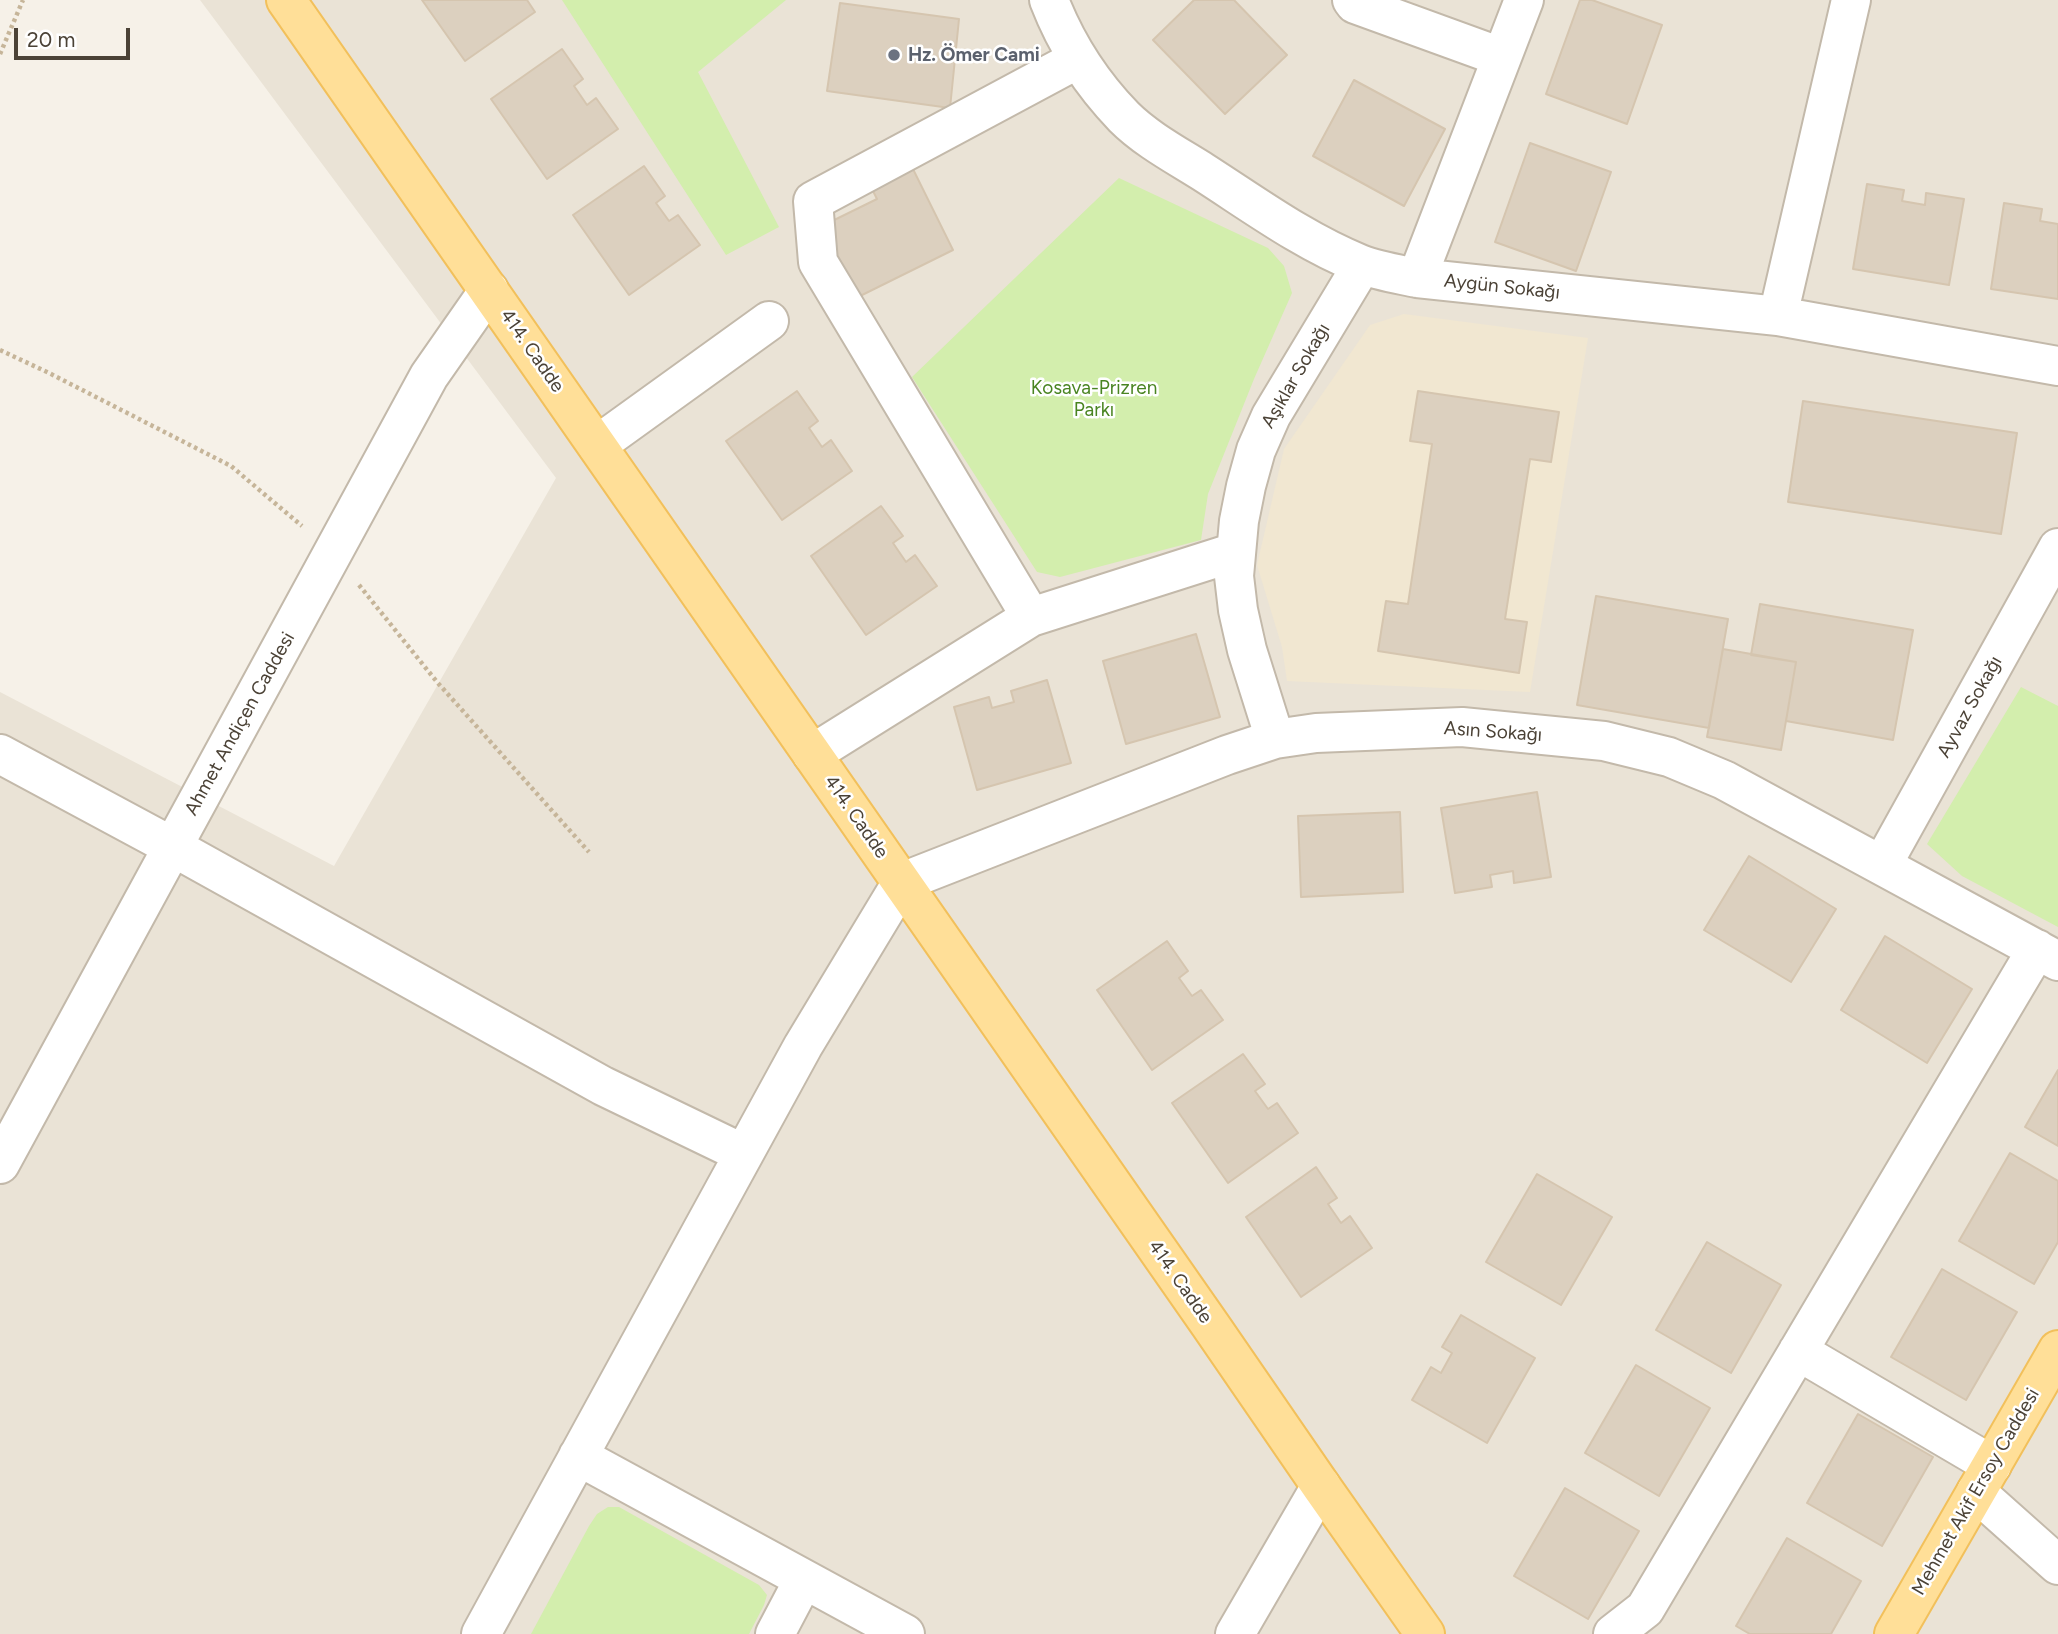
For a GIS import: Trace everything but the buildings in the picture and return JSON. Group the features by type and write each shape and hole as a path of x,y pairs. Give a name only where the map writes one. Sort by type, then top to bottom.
{"main road":[{"name":"414. Cadde","path":"286,0 1426,1634"},
{"name":"Mehmet Akif Ersoy Caddesi","path":"1894,1634 2058,1350"}],"street":[{"name":"Aygün Sokağı","path":"1049,0 1078,59 1110,102 1139,130 1293,230 1362,265 1417,278 1778,316 2058,366"},
{"path":"1352,0 1355,4 1501,57"},
{"path":"1417,278 1524,0"},
{"path":"1778,316 1851,0"},
{"path":"1031,617 818,262 813,201 1078,59"},
{"name":"Aşıklar Sokağı","path":"1275,738 1247,650 1234,576 1235,552 1246,486 1256,450 1271,416 1362,265"},
{"name":"Ahmet Andiçen Caddesi","path":"0,1164 429,376 489,290"},
{"path":"597,445 769,321"},
{"name":"Ayvaz Sokağı","path":"1882,865 2058,548"},
{"path":"812,754 1031,617 1235,552"},
{"name":"Asın Sokağı","path":"901,882 1275,738 1316,733 1462,727 1604,741 1669,757 1714,775 2048,955"},
{"path":"0,754 603,1086 744,1154"},
{"path":"481,1634 803,1046 901,882"},
{"path":"1613,1634 1644,1609 1798,1351 2048,955"},
{"path":"1798,1351 1984,1479 2058,1565"},
{"path":"578,1456 905,1634"},
{"path":"1235,1634 1321,1486"},
{"path":"775,1634 804,1579"}],"path":[{"path":"0,54 23,0"}],"shaded area":[{"path":"200,0 2058,0 2058,1634 0,1634 0,692 334,866 556,478"},
{"path":"1404,314 1588,338 1530,692 1287,681 1282,647 1257,565 1284,449 1370,325"}],"green space":[{"path":"562,0 786,0 698,72 779,227 726,255"},
{"name":"Kosava-Prizren Parkı","path":"1119,178 1268,248 1284,266 1292,293 1208,494 1201,540 1060,577 1037,572 912,377"},
{"path":"2021,687 2058,706 2058,927 1962,876 1927,844"},
{"path":"608,1507 619,1507 759,1585 767,1595 749,1634 531,1634 589,1526 597,1514"}],"place":[{"name":"Hz. Ömer Cami","path":"894,55"}]}
